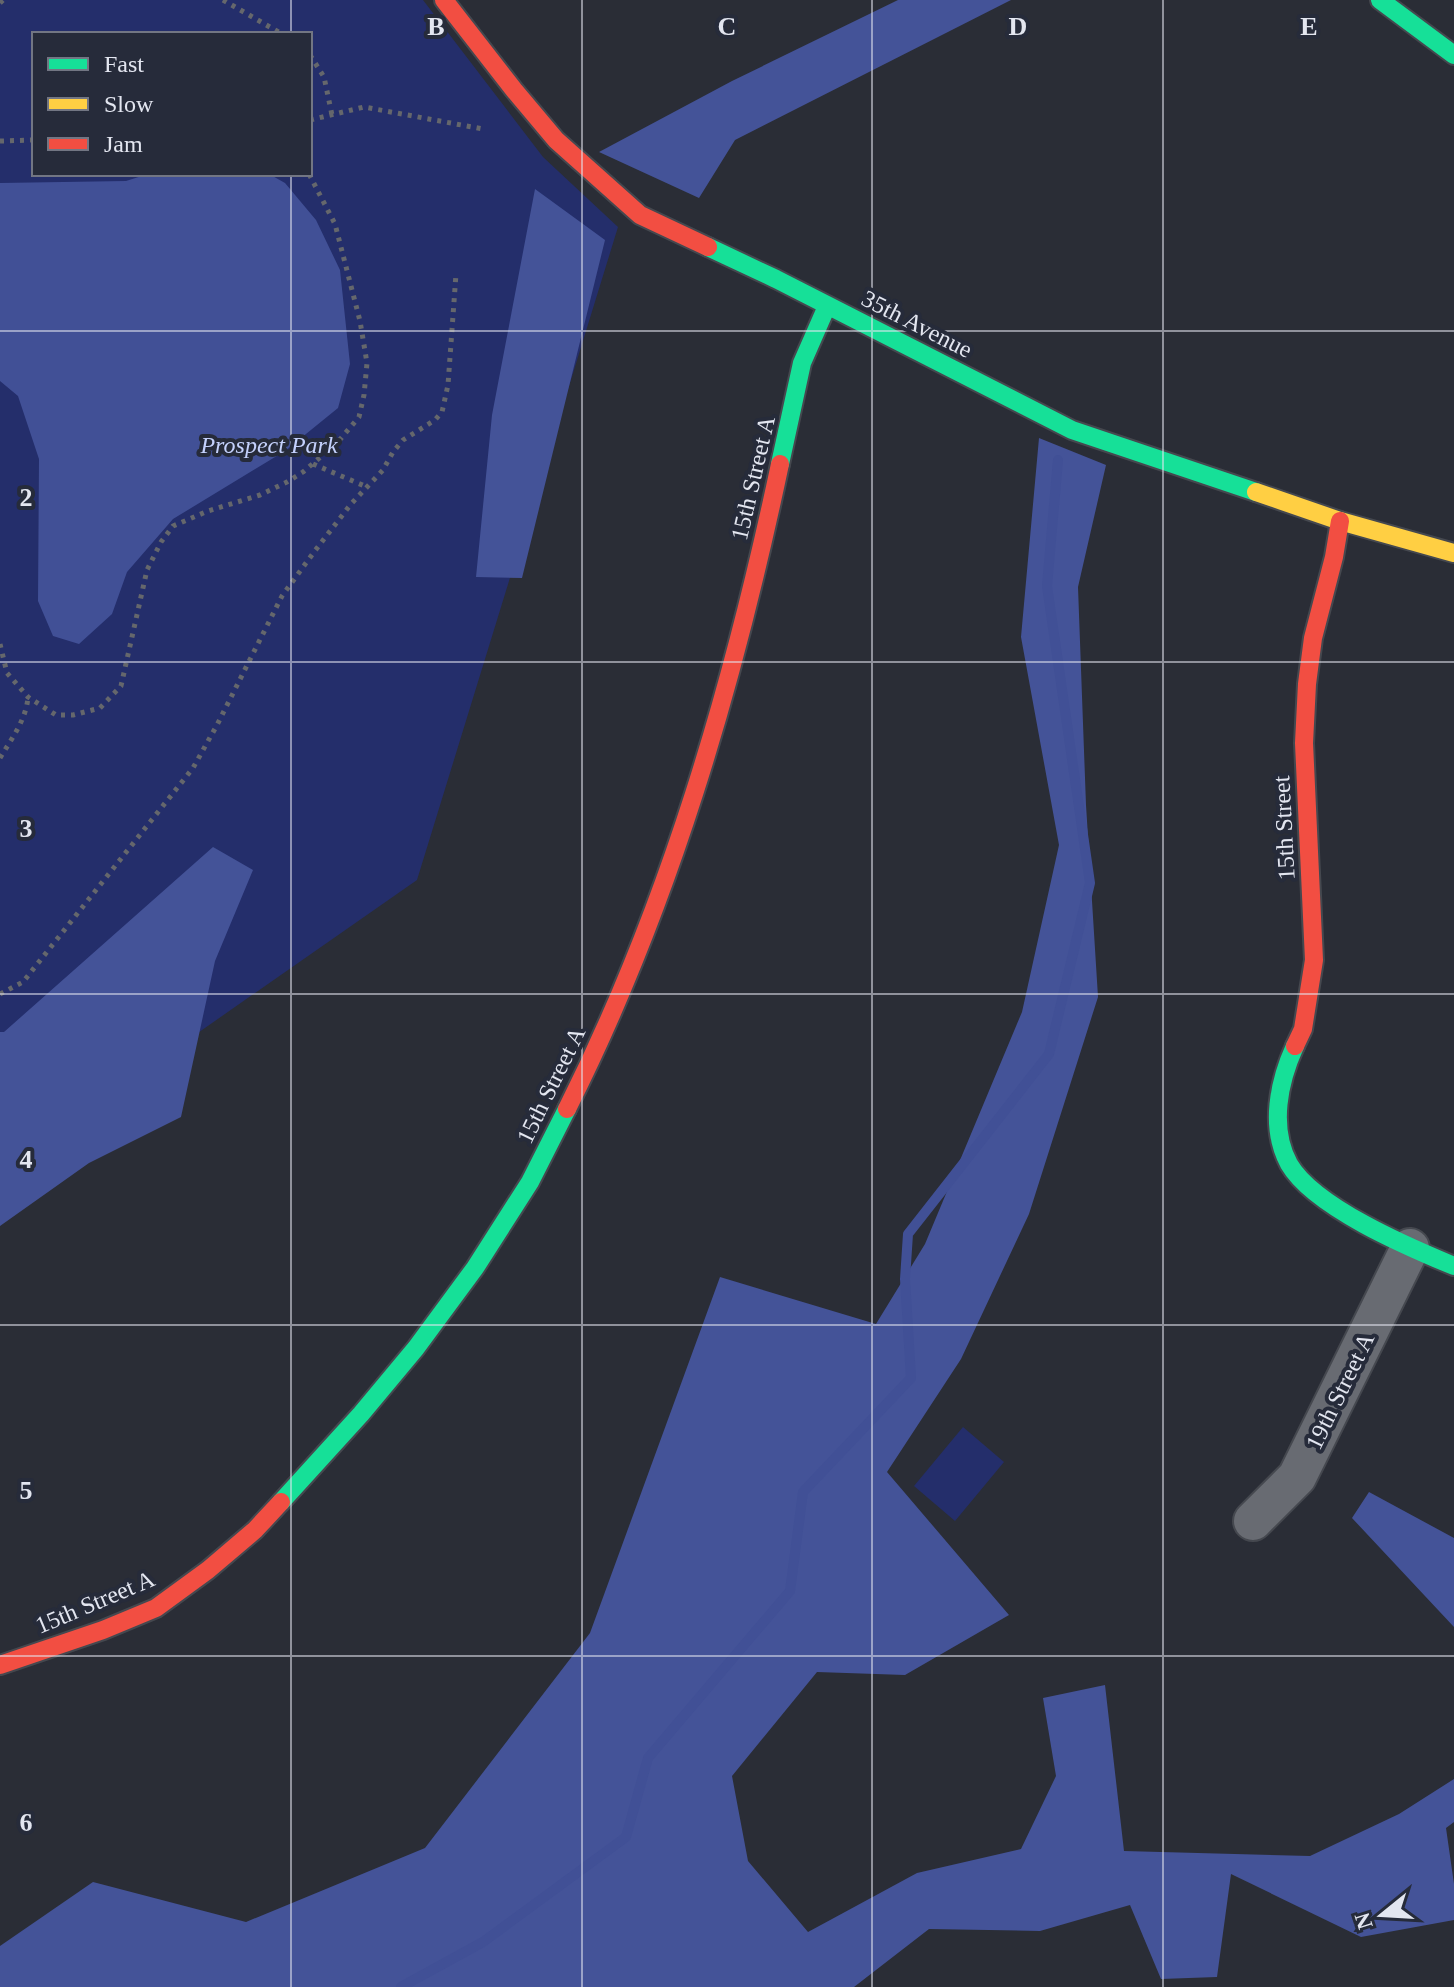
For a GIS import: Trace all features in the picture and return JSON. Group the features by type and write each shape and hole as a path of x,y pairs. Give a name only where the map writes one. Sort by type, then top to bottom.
{"street":[{"name":"35th Avenue","path":"444,0 556,140 640,215 776,279 1072,430 1340,521 1454,553"},
{"path":"1380,0 1454,55"},
{"name":"15th Street A","path":"0,1665 103,1630 156,1608 255,1530 361,1414 416,1348 475,1268 530,1182 615,1008 678,844 705,759 760,558 802,363 827,306"},
{"name":"15th Street","path":"1340,521 1313,638 1307,684 1304,743 1314,960 1303,1029 1286,1066 1278,1101 1279,1131 1290,1165 1309,1187 1338,1209 1410,1248"},
{"path":"1410,1248 1454,1266"},
{"name":"19th Street A","path":"1253,1521 1297,1477 1410,1248"}],"path":[{"path":"223,0 279,32"},
{"path":"312,58 324,77 332,115"},
{"path":"312,120 364,107 483,129"},
{"path":"0,141 32,140"},
{"path":"0,644 7,673 28,697 56,715 73,715 100,708 121,686 147,570 173,526 260,495 287,482 337,443 359,417 367,363 360,321 335,224 310,176"},
{"path":"0,994 23,982 193,768 282,596 351,504 383,470 403,440 435,420 442,412 448,385 456,274"},
{"path":"313,464 367,487"},
{"path":"0,758 20,726 27,710 28,697"}],"green space":[{"name":"Prospect Park","path":"0,0 423,0 543,157 618,227 417,880 0,1171"},
{"path":"963,1427 1004,1462 955,1521 914,1486"}],"shaded area":[{"path":"898,0 1011,0 735,140 699,198 599,152 732,81"},
{"path":"142,176 273,176 285,183 316,220 340,270 350,364 338,408 285,451 173,519 127,572 112,614 79,644 53,636 38,601 39,459 18,396 0,381 0,183 126,181"},
{"path":"535,189 605,240 522,578 476,577 492,415"},
{"path":"1039,438 1106,465 1078,587 1086,805 1098,997 1029,1214 961,1359 887,1472 1009,1615 905,1675 817,1672 732,1776 748,1861 808,1932 917,1873 1021,1849 1056,1776 1043,1698 1105,1685 1124,1851 1310,1856 1399,1814 1454,1779 1454,1822 1446,1828 1454,1884 1454,1920 1361,1937 1231,1874 1217,1977 1161,1979 1130,1905 1040,1931 929,1929 854,1987 0,1987 0,1946 93,1882 246,1922 425,1848 590,1633 720,1277 876,1324 925,1244 1022,1012 1059,845 1021,637"},
{"path":"213,847 253,870 215,961 181,1117 89,1163 0,1226 0,1032 4,1032"},
{"path":"1369,1492 1454,1538 1454,1627 1352,1518"}],"waterway":[{"path":"401,1987 483,1942 626,1837 648,1758 790,1591 803,1492 911,1378 905,1279 908,1234 1049,1054 1090,883 1047,586 1058,460"}],"traffic: fast":[{"path":"1380,0 1454,55"},
{"path":"708,247 1072,430 1256,492"},
{"path":"780,464 802,363 827,306"},
{"path":"1295,1046 1284,1074 1278,1104 1279,1135 1289,1164 1301,1180 1340,1210 1388,1237 1454,1266"},
{"path":"281,1502 416,1348 475,1268 530,1182 567,1109"}],"traffic: slow":[{"path":"1256,492 1340,521 1454,553"}],"traffic: jam":[{"path":"444,0 556,140 640,215 708,247"},
{"path":"567,1109 637,954 694,794 741,630 780,464"},
{"path":"1295,1046 1303,1029 1314,960 1304,743 1307,684 1313,638 1340,521"},
{"path":"0,1665 103,1630 156,1608 208,1570 255,1530 281,1502"}]}
